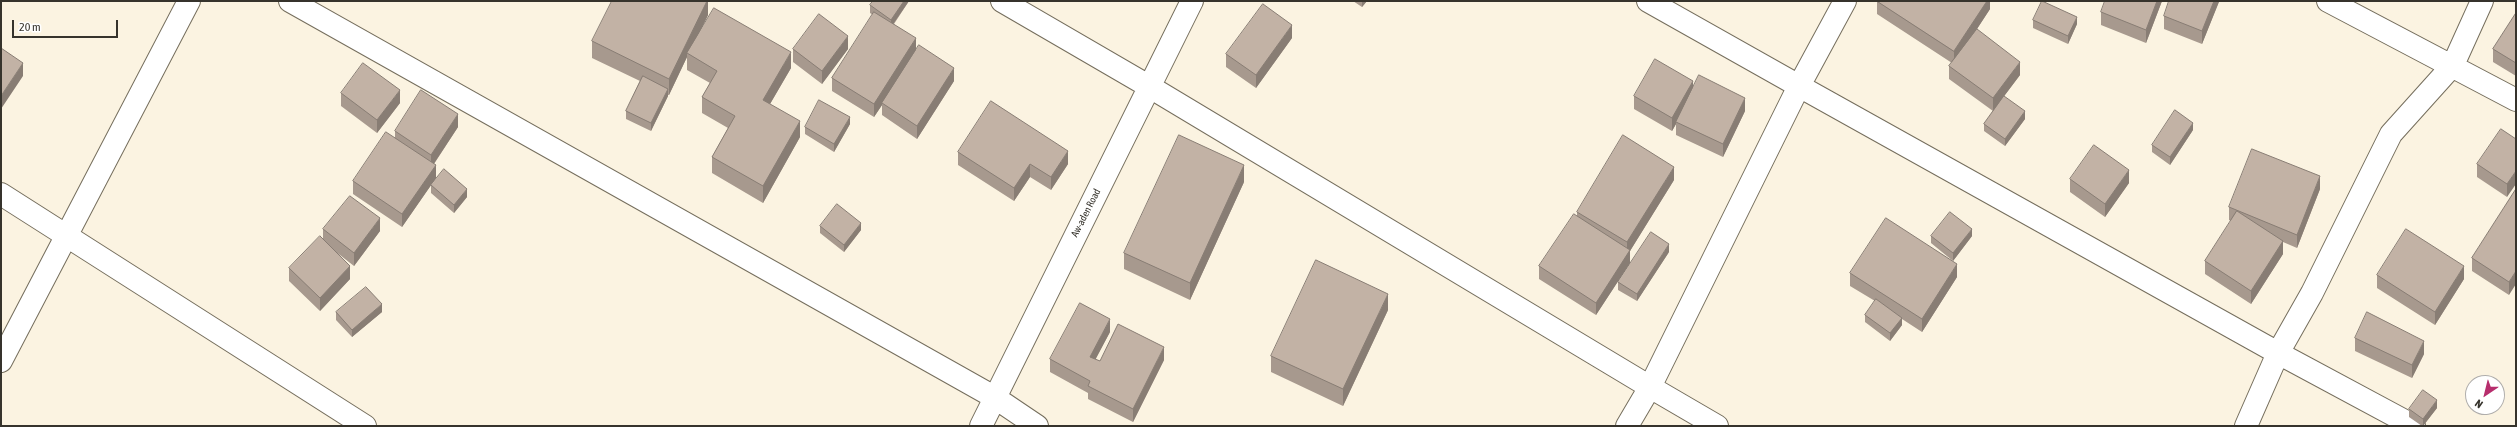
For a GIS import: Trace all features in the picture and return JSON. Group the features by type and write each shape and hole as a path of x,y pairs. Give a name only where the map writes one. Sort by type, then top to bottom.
{"street":[{"path":"1,361 189,1"},
{"path":"290,1 994,397 1037,426"},
{"path":"1002,1 1150,87 1717,426"},
{"name":"Aw-aden Road","path":"981,426 994,397 1192,1"},
{"path":"1648,1 2278,353 2414,426"},
{"path":"1627,426 1650,386 1799,86 1845,1"},
{"path":"2328,1 2453,65 2516,100"},
{"path":"2246,426 2278,353 2312,293 2391,134 2453,65 2482,1"},
{"path":"1,194 365,426"}],"building":[{"path":"612,1 707,1 669,79 592,41"},
{"path":"873,1 904,1 891,20 870,5"},
{"path":"1877,1 1987,1 1954,51"},
{"path":"2042,1 2077,17 2068,36 2033,20"},
{"path":"2105,1 2157,1 2146,30 2101,12"},
{"path":"2169,1 2214,1 2202,31 2164,16"},
{"path":"1263,4 1292,25 1256,75 1226,54"},
{"path":"714,8 791,52 763,100 800,121 763,186 712,157 735,116 702,97 717,71 687,53"},
{"path":"874,12 916,38 874,104 832,78"},
{"path":"2516,13 2516,63 2493,49"},
{"path":"819,14 848,36 822,71 793,49"},
{"path":"1977,29 2020,62 1993,98 1949,66"},
{"path":"919,45 954,68 917,126 882,103"},
{"path":"1,48 23,63 1,96"},
{"path":"1655,59 1693,81 1672,118 1634,96"},
{"path":"363,63 400,90 377,120 341,93"},
{"path":"1699,75 1745,98 1723,144 1676,122"},
{"path":"643,76 668,89 651,123 626,111"},
{"path":"421,90 458,114 431,155 395,131"},
{"path":"2004,96 2025,111 2005,139 1984,124"},
{"path":"819,100 850,117 834,144 805,127"},
{"path":"991,101 1068,151 1051,177 1030,164 1014,188 958,152"},
{"path":"2175,110 2193,123 2170,157 2152,145"},
{"path":"2501,129 2516,139 2516,171 2507,184 2477,164"},
{"path":"386,132 436,165 402,214 353,181"},
{"path":"1179,135 1244,165 1190,283 1124,253"},
{"path":"1623,135 1674,167 1627,242 1577,212"},
{"path":"2094,145 2129,170 2105,204 2070,179"},
{"path":"2252,149 2320,176 2297,235 2229,207"},
{"path":"444,169 467,189 454,205 431,185"},
{"path":"2516,189 2516,271 2509,282 2472,258"},
{"path":"350,196 380,218 354,253 323,229"},
{"path":"837,204 861,223 844,245 820,226"},
{"path":"2237,211 2283,241 2251,291 2205,261"},
{"path":"1950,212 1972,229 1953,253 1931,236"},
{"path":"1574,214 1630,250 1596,303 1539,266"},
{"path":"1886,218 1957,264 1922,319 1850,273"},
{"path":"2406,229 2464,266 2435,312 2377,275"},
{"path":"1651,232 1669,244 1637,294 1618,282"},
{"path":"320,236 350,266 320,298 289,268"},
{"path":"1316,260 1388,294 1343,389 1271,356"},
{"path":"366,287 382,304 352,330 336,312"},
{"path":"1876,299 1902,318 1890,333 1865,315"},
{"path":"1080,303 1110,319 1090,357 1100,361 1118,324 1164,347 1133,409 1088,386 1090,381 1050,359"},
{"path":"2367,312 2424,341 2412,365 2355,338"},
{"path":"2423,390 2437,400 2423,419 2409,409"}]}
